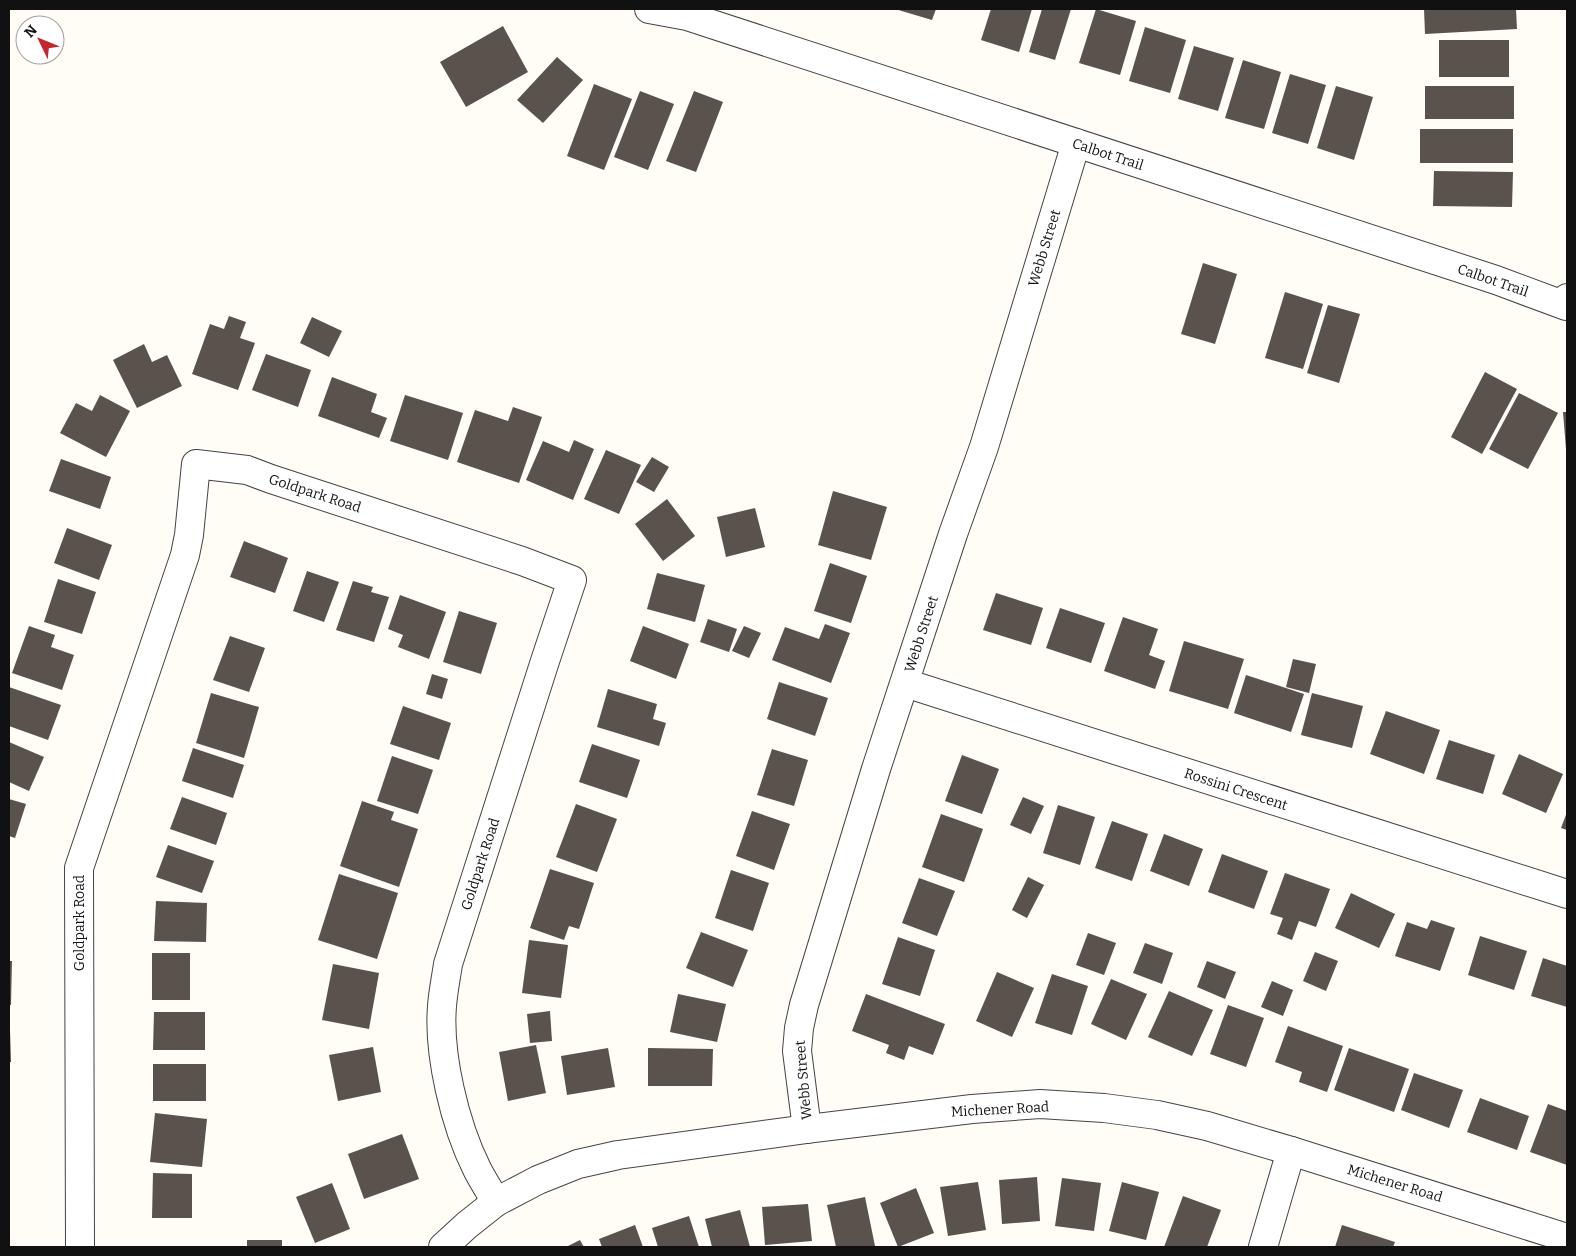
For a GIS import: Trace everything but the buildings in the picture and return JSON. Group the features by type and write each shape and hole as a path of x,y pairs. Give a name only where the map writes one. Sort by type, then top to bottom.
{"street":[{"name":"Calbot Trail","path":"649,9 687,16 1566,302"},
{"name":"Webb Street","path":"808,1129 797,1051 804,1005 876,769 953,534 984,447 1076,143"},
{"name":"Goldpark Road","path":"80,1247 79,868 186,555 196,464 247,470 522,561 572,580 544,661 448,964 442,1007 444,1053 451,1093 477,1168 496,1202"},
{"name":"Rossini Crescent","path":"905,683 1567,894"},
{"name":"Michener Road","path":"443,1247 496,1202 538,1180 578,1164 618,1155 972,1108 1049,1105 1104,1108 1158,1114 1207,1126 1567,1238"},
{"path":"1263,1247 1291,1151"}]}
